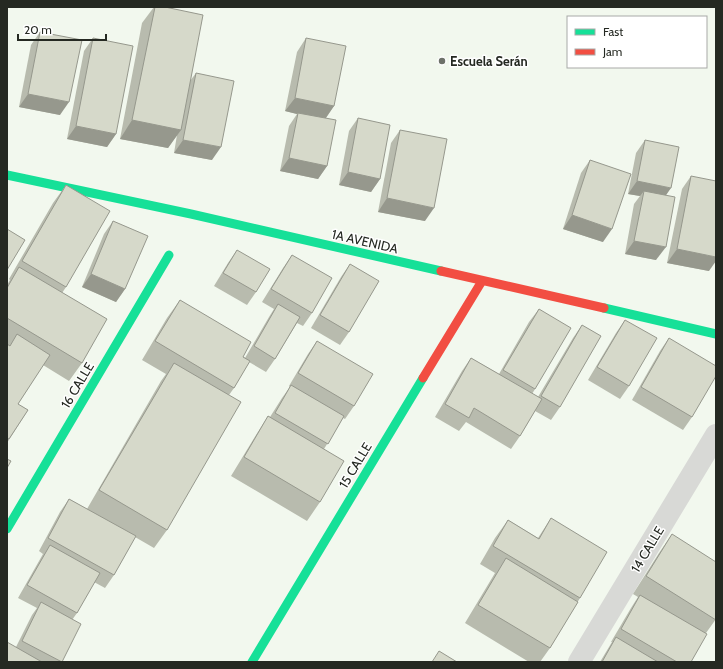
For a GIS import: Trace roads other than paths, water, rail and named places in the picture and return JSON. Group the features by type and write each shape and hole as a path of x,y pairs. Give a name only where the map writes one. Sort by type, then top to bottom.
{"street":[{"name":"1A AVENIDA","path":"7,175 191,214 716,334"},
{"name":"16 CALLE","path":"7,529 169,254"},
{"name":"15 CALLE","path":"252,662 482,281"},
{"name":"14 CALLE","path":"579,662 716,435"}],"place":[{"name":"Escuela Serán","path":"442,61"}]}
